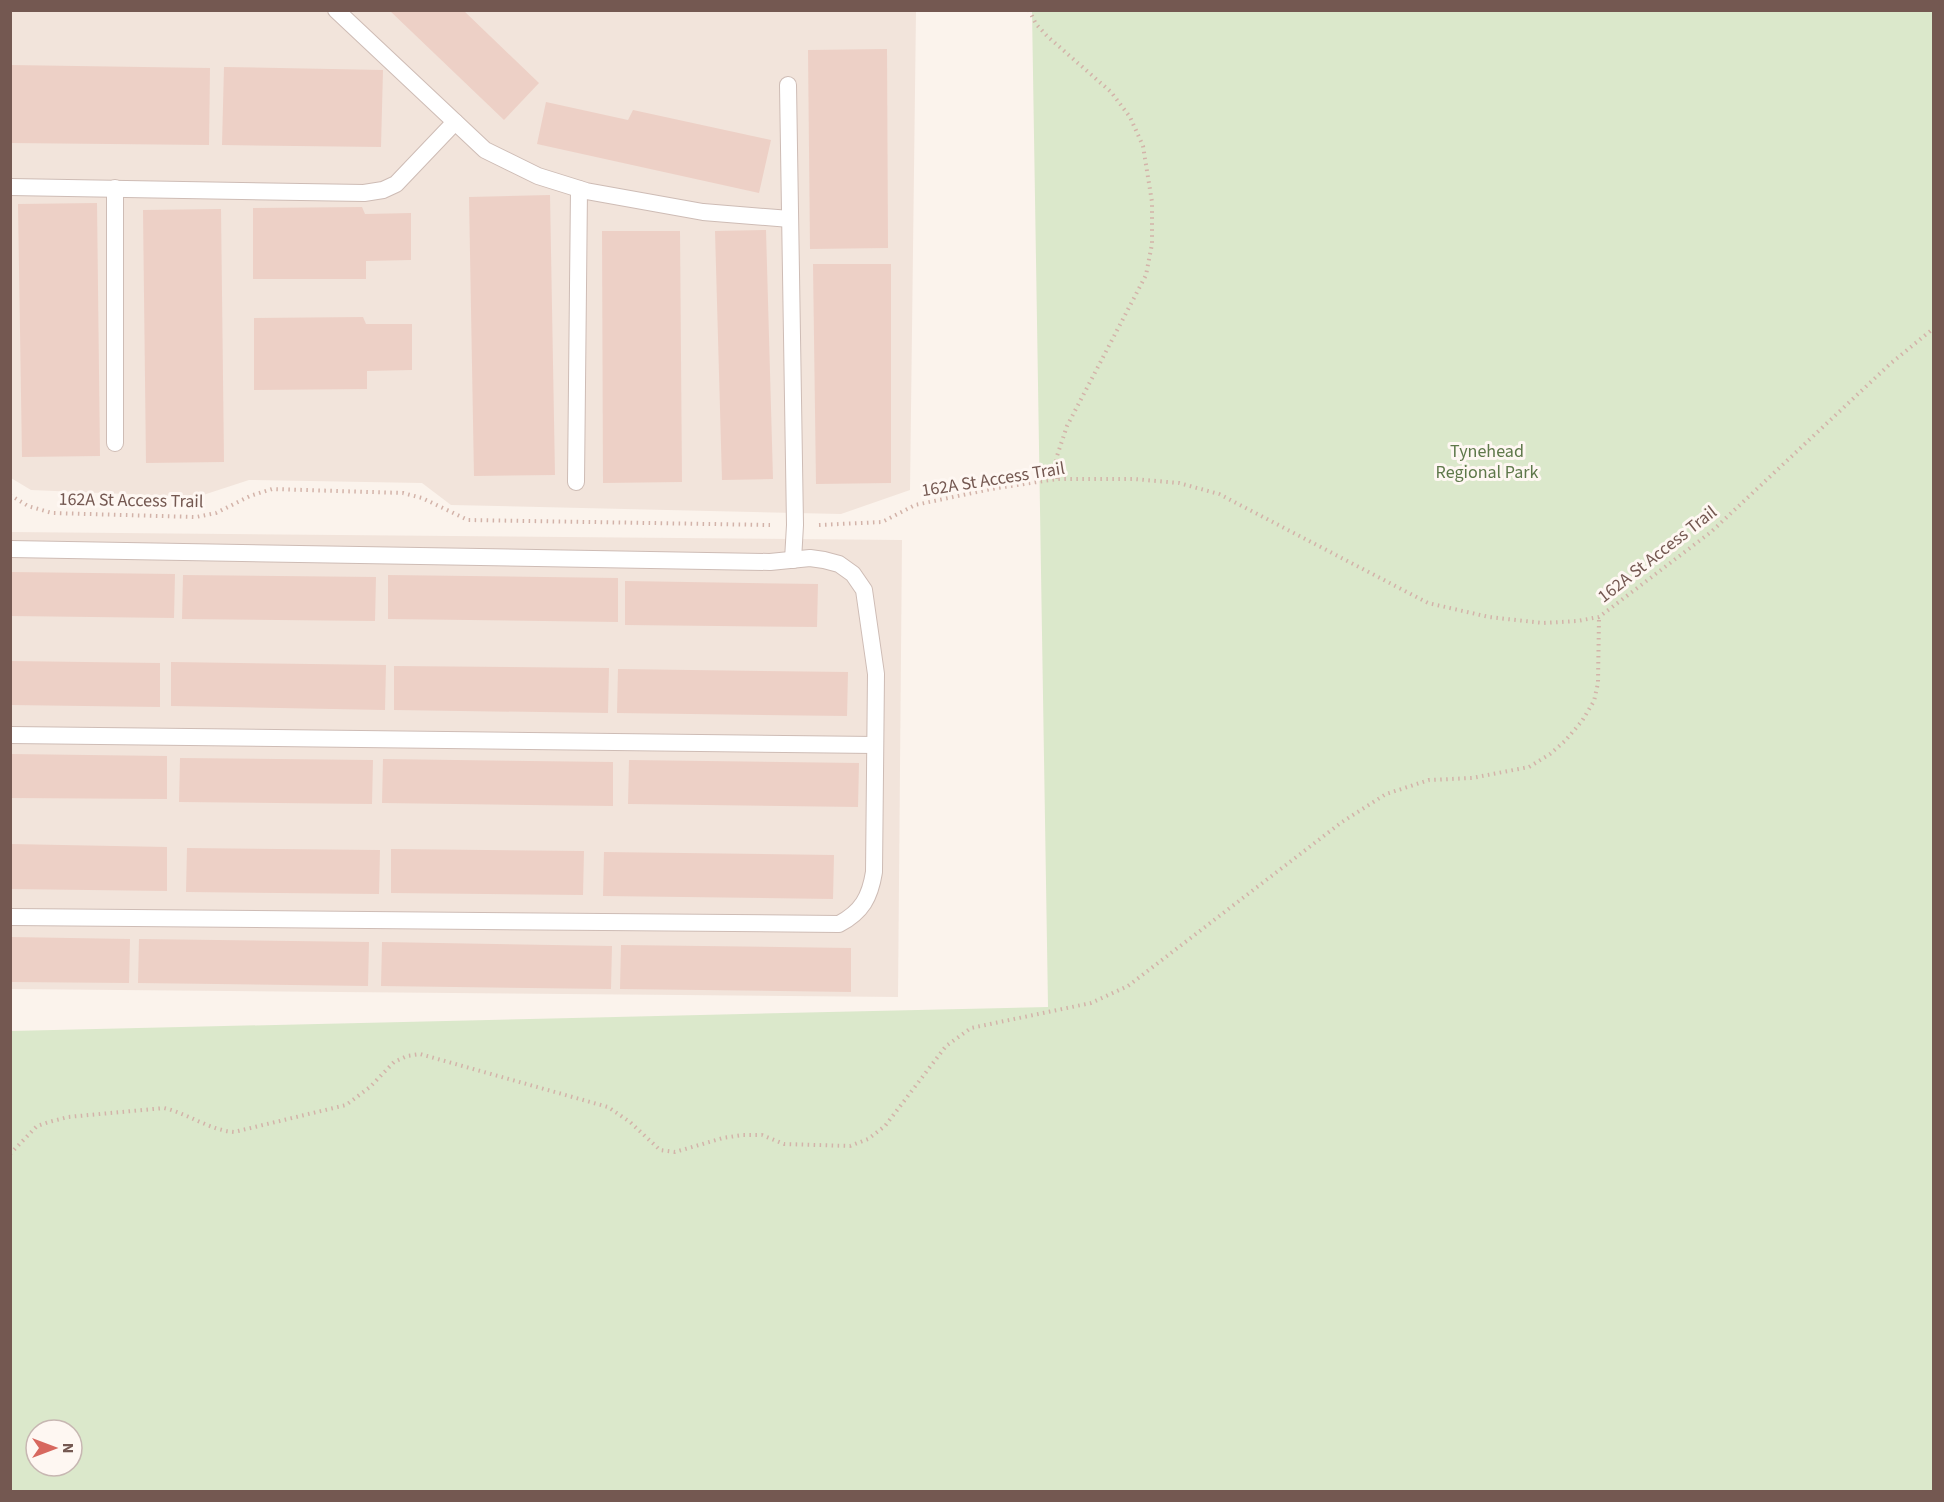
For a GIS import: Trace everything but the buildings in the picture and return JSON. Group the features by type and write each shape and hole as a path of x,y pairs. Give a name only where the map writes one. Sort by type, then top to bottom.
{"lane":[{"path":"336,10 485,150 538,176 579,189 703,212 790,219"},
{"path":"788,85 794,560"},
{"path":"10,187 364,193 382,190 396,184 455,122"},
{"path":"115,188 115,443"},
{"path":"576,482 579,189"},
{"path":"10,549 758,562 810,558 838,564 853,574 864,590 876,674 874,872 871,892 852,917 838,924 10,917"},
{"path":"10,735 875,745"}],"path":[{"path":"1029,10 1036,24 1047,36 1111,92 1130,117 1143,146 1152,201 1152,244 1146,275 1067,426 1056,459 1057,479"},
{"name":"162A St Access Trail","path":"10,495 28,506 52,513 196,517 216,513 250,496 272,489 403,493 422,498 468,520 871,524 882,522 915,505 991,489 1057,479 1134,479 1179,483 1219,494 1428,603 1489,617 1543,623 1577,621 1599,617 1711,531 1890,364 1934,328"},
{"path":"10,1154 37,1126 68,1118 164,1108 177,1111 220,1131 234,1132 346,1105 370,1087 394,1062 406,1056 420,1054 608,1107 630,1122 660,1150 675,1152 742,1135 762,1135 784,1144 850,1146 868,1139 885,1126 946,1046 971,1028 1091,1004 1128,986 1342,822 1386,794 1429,780 1472,778 1529,767 1550,754 1566,741 1594,701 1598,683 1599,617"}],"shaded area":[{"path":"11,11 916,11 910,490 841,514 451,505 422,483 249,480 197,497 31,490 11,478"},
{"path":"11,532 902,540 898,997 11,989"}],"green space":[{"name":"Tynehead Regional Park","path":"1032,11 1933,11 1933,1491 11,1491 11,1031 1048,1007"}]}
